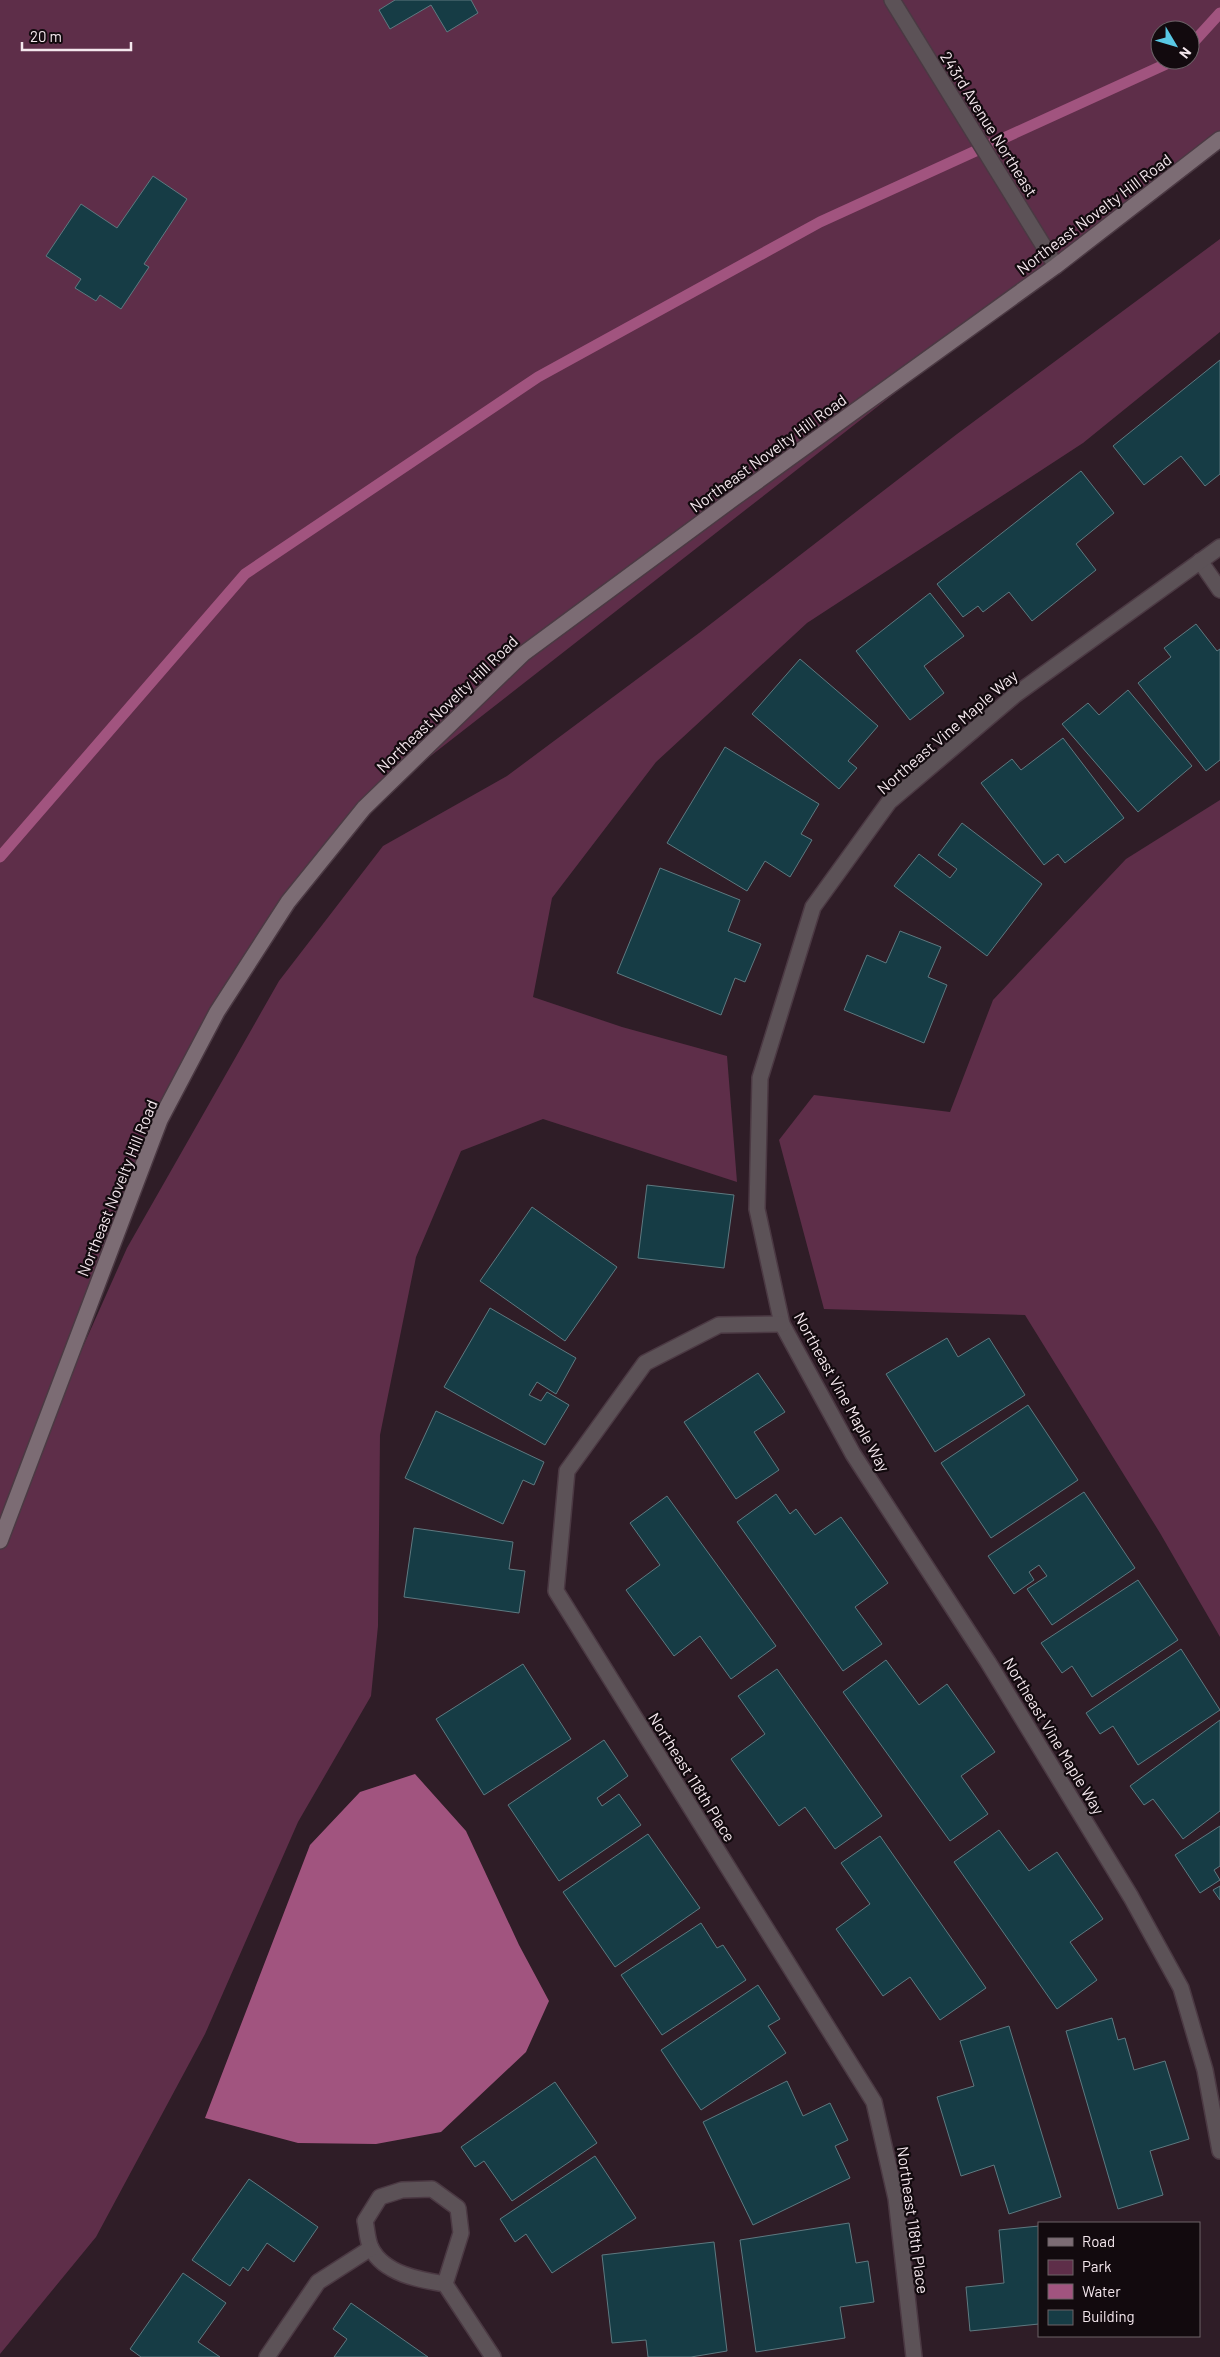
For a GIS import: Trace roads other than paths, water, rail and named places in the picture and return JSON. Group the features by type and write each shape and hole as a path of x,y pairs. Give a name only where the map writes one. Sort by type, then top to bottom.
{"main road":[{"name":"Northeast Novelty Hill Road","path":"0,1540 160,1120 217,1012 288,902 364,808 523,654 1056,266 1220,139"}],"street":[{"name":"243rd Avenue Northeast","path":"892,0 1056,266"},
{"name":"Northeast Vine Maple Way","path":"1220,547 1016,695 889,802 813,907 760,1078 757,1209 782,1324 852,1454 988,1662 1131,1897 1181,1988 1206,2070 1220,2151"},
{"path":"1200,562 1220,590"},
{"name":"Northeast 118th Place","path":"782,1324 719,1325 645,1363 566,1471 556,1591 874,2102 896,2198 914,2357"},
{"path":"446,2284 416,2280 386,2264 371,2248 365,2221 380,2197 402,2190 432,2189 458,2208 461,2233 446,2284 493,2357"},
{"path":"266,2357 318,2282 371,2248"}],"water":[{"path":"415,1774 466,1831 519,1945 549,2001 526,2052 441,2132 376,2144 298,2143 205,2118 310,1845 360,1792"}],"waterway":[{"path":"1200,35 1220,13"},
{"path":"0,857 245,574 538,377 820,222 1153,70"}]}
